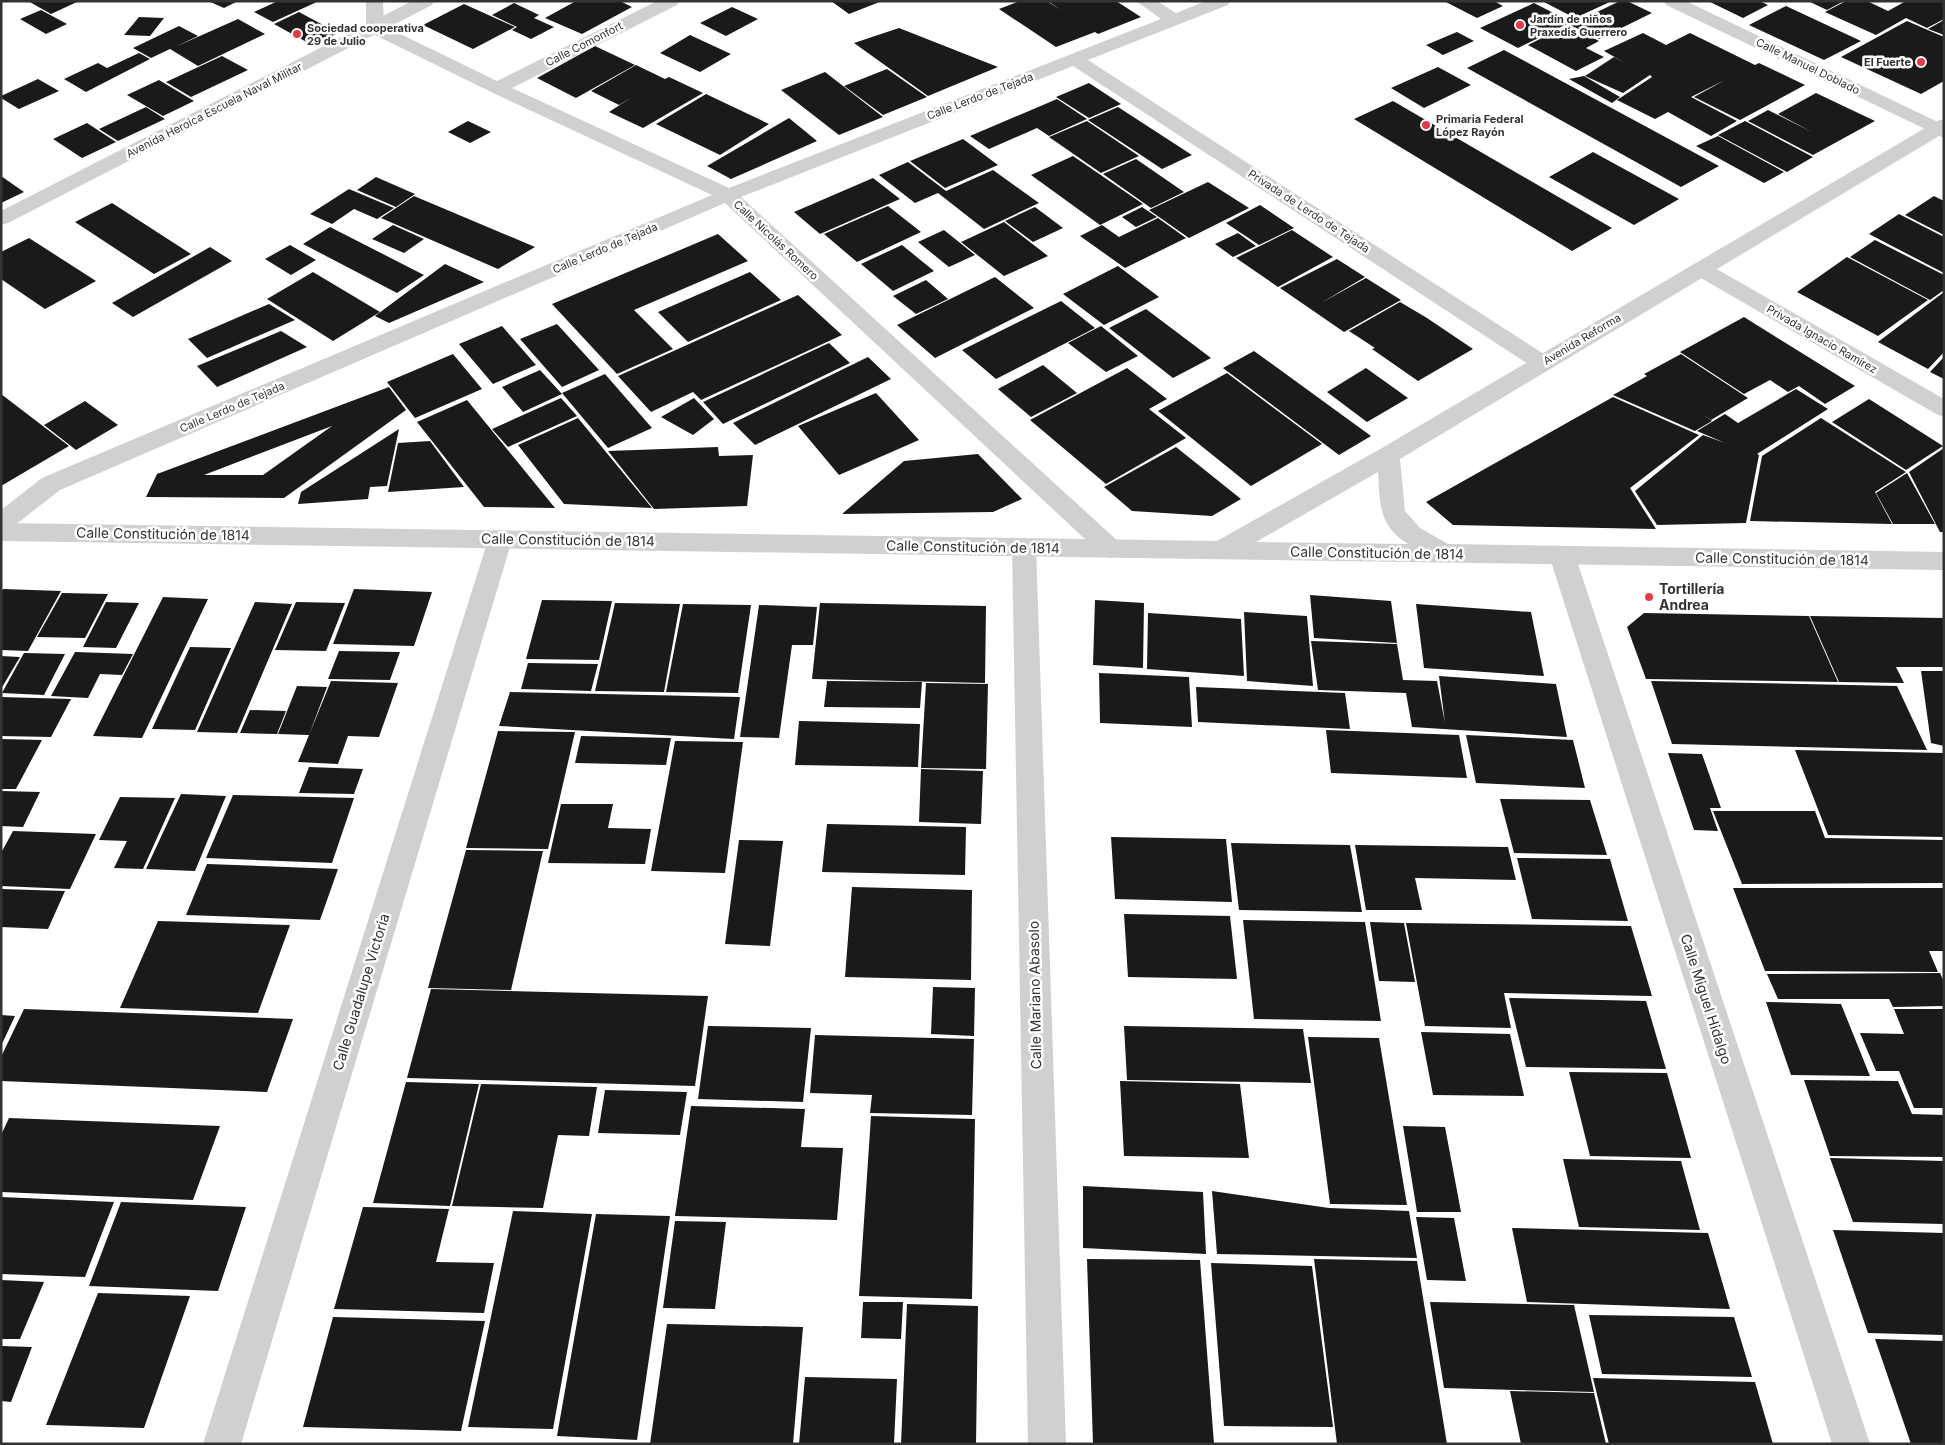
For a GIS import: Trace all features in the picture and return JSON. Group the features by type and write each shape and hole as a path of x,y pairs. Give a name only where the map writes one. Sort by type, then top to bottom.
{"street":[{"path":"374,1 375,28"},
{"name":"Avenida Heroica Escuela Naval Militar","path":"1,219 426,1"},
{"name":"Calle Comonfort","path":"497,88 671,1"},
{"path":"1144,1 1176,20"},
{"name":"Calle Lerdo de Tejada","path":"1,524 50,484 728,196 1222,1"},
{"name":"Calle Manuel Doblado","path":"1672,1 1942,128"},
{"name":"Calle Nicolás Romero","path":"375,28 497,88 728,196 1111,549"},
{"name":"Privada de Lerdo de Tejada","path":"1075,59 1542,363"},
{"name":"Avenida Reforma","path":"1219,550 1388,455 1942,128"},
{"name":"Privada Ignacio Ramírez","path":"1701,269 1944,409"},
{"path":"1388,455 1393,512 1411,534 1439,551 1489,554"},
{"name":"Calle Constitución de 1814","path":"1,532 1944,561"},
{"name":"Calle Guadalupe Victoria","path":"222,1444 500,540"},
{"name":"Calle Mariano Abasolo","path":"1024,547 1047,1444"},
{"name":"Calle Miguel Hidalgo","path":"1562,555 1851,1444"}],"building":[{"path":"28,1 79,1 51,14"},
{"path":"208,1 238,1 224,8"},
{"path":"278,1 319,1 273,22 254,12"},
{"path":"576,1 620,1 632,7 582,34 545,18"},
{"path":"831,1 882,1 849,14"},
{"path":"1020,1 1047,1 1061,10 1048,1 1116,1 1141,17 1098,34 1095,32 1056,47 999,9"},
{"path":"1444,1 1494,1 1503,6 1477,18"},
{"path":"1542,1 1612,1 1575,18"},
{"path":"1620,1 1627,1 1652,13 1599,39 1570,25"},
{"path":"1708,1 1759,1 1768,5 1743,18"},
{"path":"1808,1 1844,1 1827,10"},
{"path":"1846,1 1867,1 1888,11 1906,1 1944,1 1944,19 1927,28 1906,18 1876,35 1825,12"},
{"path":"514,3 539,15 534,18 554,27 531,39 512,30 517,27 492,15"},
{"path":"1534,3 1571,22 1518,48 1480,28"},
{"path":"464,4 515,27 473,49 423,25"},
{"path":"1786,6 1861,41 1824,60 1749,25"},
{"path":"732,7 758,19 726,36 700,23"},
{"path":"41,10 67,24 46,34 20,19"},
{"path":"299,12 338,33 312,45 274,24"},
{"path":"139,17 164,18 150,36 124,35"},
{"path":"238,19 265,34 198,66 170,49 151,58 133,48 179,26 198,36 175,47"},
{"path":"1944,20 1944,35 1928,29"},
{"path":"1907,21 1944,37 1944,81 1921,94 1841,57"},
{"path":"1568,25 1599,41 1586,48 1604,57 1576,71 1528,45"},
{"path":"899,28 998,67 928,96 854,43"},
{"path":"1457,32 1474,41 1443,55 1426,45"},
{"path":"1643,33 1666,45 1690,33 1755,65 1759,63 1805,85 1740,120 1694,97 1725,80 1691,97 1737,121 1711,136 1668,112 1655,119 1617,100 1652,77 1650,75 1623,93 1585,76 1614,57 1627,64 1604,51"},
{"path":"690,35 731,54 700,72 660,53"},
{"path":"595,46 635,65 576,98 537,78"},
{"path":"1504,50 1719,166 1681,187 1467,68"},
{"path":"139,53 150,59 86,92 64,79 98,63 107,68"},
{"path":"222,56 248,70 191,97 166,82"},
{"path":"636,65 665,79 669,77 703,93 643,128 609,112 632,97 619,105 591,91"},
{"path":"1438,67 1471,85 1424,108 1391,88"},
{"path":"887,69 927,97 883,115 844,86"},
{"path":"825,72 883,117 839,135 781,90"},
{"path":"1584,76 1620,97 1612,103 1569,79"},
{"path":"38,79 59,91 19,109 1,98 1,96"},
{"path":"159,80 194,101 163,116 127,95"},
{"path":"1089,83 1121,104 1089,118 1056,97"},
{"path":"1816,93 1875,121 1813,155 1748,121 1768,110 1812,132 1778,114"},
{"path":"706,94 769,124 720,155 656,124"},
{"path":"1057,99 1087,119 1049,136 1037,128 989,149 970,136"},
{"path":"1393,101 1612,228 1572,251 1354,119"},
{"path":"146,107 165,119 118,141 99,129"},
{"path":"1118,107 1192,155 1162,169 1088,120"},
{"path":"789,118 817,141 731,179 707,166"},
{"path":"468,121 491,132 470,143 448,132"},
{"path":"1087,121 1139,156 1101,173 1049,137"},
{"path":"1745,121 1813,157 1787,172 1718,135"},
{"path":"87,123 116,142 82,158 53,139"},
{"path":"1718,136 1784,172 1764,183 1696,146"},
{"path":"963,139 998,165 945,188 910,161"},
{"path":"1593,152 1679,199 1634,225 1549,177"},
{"path":"1073,156 1143,204 1100,225 1031,175"},
{"path":"1136,159 1184,192 1151,208 1103,174"},
{"path":"908,162 946,191 993,170 1039,203 984,229 938,193 915,203 879,175"},
{"path":"1,176 24,192 1,203"},
{"path":"376,177 415,194 396,207 357,190"},
{"path":"873,178 900,199 820,234 794,212"},
{"path":"1208,182 1249,208 1189,238 1149,210"},
{"path":"349,189 394,208 377,219 354,209 332,224 310,214"},
{"path":"414,196 535,247 498,269 381,218"},
{"path":"1934,196 1944,201 1944,235 1905,215"},
{"path":"112,203 191,254 154,274 75,222"},
{"path":"1260,205 1294,228 1259,245 1226,223"},
{"path":"888,206 921,232 857,262 824,234"},
{"path":"1035,207 1063,228 1033,242 1005,221"},
{"path":"1142,207 1157,217 1136,227 1122,217"},
{"path":"1899,214 1944,237 1944,273 1869,234"},
{"path":"1158,218 1186,238 1125,268 1080,236 1102,225 1119,237"},
{"path":"1004,222 1048,256 1004,276 961,242"},
{"path":"393,225 424,239 404,253 372,239"},
{"path":"330,227 424,275 397,293 303,244"},
{"path":"944,230 975,255 949,267 918,242"},
{"path":"1292,230 1333,257 1278,287 1236,258"},
{"path":"1238,233 1256,246 1233,257 1215,244"},
{"path":"718,234 748,261 634,310 673,349 617,374 552,304"},
{"path":"29,238 96,281 45,309 1,279 1,252"},
{"path":"1875,240 1944,275 1944,290 1930,300 1850,257"},
{"path":"290,245 316,260 291,275 265,259"},
{"path":"902,245 934,271 893,291 861,264"},
{"path":"210,247 232,261 133,317 112,303"},
{"path":"1847,257 1928,300 1878,336 1797,292"},
{"path":"1337,259 1365,277 1321,303 1366,278 1401,300 1344,332 1280,288"},
{"path":"445,264 484,282 389,323 375,316"},
{"path":"1118,266 1159,297 1104,325 1063,294"},
{"path":"313,272 380,312 333,341 267,299"},
{"path":"750,272 781,300 688,342 658,312"},
{"path":"995,277 1034,308 935,358 897,325"},
{"path":"926,280 948,299 916,314 893,296"},
{"path":"1944,292 1944,352 1928,369 1878,342"},
{"path":"798,295 842,335 701,400 693,392 651,412 618,376"},
{"path":"1061,301 1095,328 996,379 962,350"},
{"path":"1400,302 1473,349 1418,381 1349,331"},
{"path":"269,304 295,320 207,358 188,339"},
{"path":"1146,309 1211,358 1173,378 1109,328"},
{"path":"1744,317 1855,386 1825,404 1799,386 1788,392 1770,380 1744,394 1680,352"},
{"path":"557,324 599,370 562,387 520,339"},
{"path":"502,326 536,365 493,384 459,344"},
{"path":"1101,326 1138,356 1106,372 1068,343"},
{"path":"281,331 307,347 217,387 197,366"},
{"path":"829,343 850,363 723,424 703,402"},
{"path":"1254,351 1371,436 1339,455 1223,368"},
{"path":"453,354 482,389 415,418 387,382"},
{"path":"1681,354 1748,398 1711,420 1701,413 1712,421 1695,431 1613,395 1647,376 1644,374"},
{"path":"868,357 891,379 755,445 733,423"},
{"path":"1944,357 1944,379 1930,372"},
{"path":"1043,365 1077,393 1031,417 998,389"},
{"path":"1127,368 1167,399 1149,409 1186,438 1106,484 1030,420"},
{"path":"1366,368 1408,398 1367,422 1327,392"},
{"path":"540,370 562,394 523,412 502,387"},
{"path":"1227,373 1322,444 1251,486 1158,411"},
{"path":"605,374 652,428 608,448 562,393"},
{"path":"389,387 406,410 284,498 146,497 157,474","holes":["332,426 263,475 204,475"]},
{"path":"1796,389 1828,409 1757,454 1759,455 1746,523 1657,525 1635,491 1703,435 1725,443 1697,431 1725,414 1738,423"},
{"path":"876,393 919,440 839,475 798,426"},
{"path":"1,394 69,446 1,486"},
{"path":"1613,397 1699,435 1630,488 1656,529 1453,525 1426,502"},
{"path":"561,398 577,416 508,447 492,429"},
{"path":"694,398 714,419 693,435 661,417"},
{"path":"1869,399 1943,446 1906,470 1832,422"},
{"path":"467,400 555,508 484,507 417,422"},
{"path":"85,401 118,425 76,450 44,425"},
{"path":"578,418 652,508 564,504 518,445"},
{"path":"1821,418 1906,472 1875,492 1892,524 1750,521 1762,456"},
{"path":"399,429 387,486 370,487 368,499 298,504 301,492"},
{"path":"430,441 464,487 388,492 398,443"},
{"path":"718,447 719,456 753,455 747,506 654,509 608,451"},
{"path":"1176,447 1241,499 1212,516 1132,511 1104,487"},
{"path":"1944,448 1944,532 1940,532 1909,472"},
{"path":"978,454 1022,499 993,512 842,514 904,461"},
{"path":"1907,473 1935,524 1893,524 1876,493"},
{"path":"3,589 61,591 28,651 1,650 1,593"},
{"path":"354,589 432,592 414,646 333,644"},
{"path":"62,593 108,594 85,638 37,637"},
{"path":"1310,595 1391,601 1397,643 1314,638"},
{"path":"163,597 208,599 142,738 93,736"},
{"path":"542,600 612,601 599,660 526,659"},
{"path":"1095,600 1144,603 1143,668 1093,665"},
{"path":"106,602 139,603 116,648 83,647"},
{"path":"255,602 292,604 237,733 197,732"},
{"path":"296,602 345,603 326,651 275,650"},
{"path":"615,603 680,604 664,692 595,691"},
{"path":"820,603 986,606 985,683 812,679"},
{"path":"683,604 751,605 738,693 666,692"},
{"path":"1416,604 1531,612 1544,676 1424,668"},
{"path":"759,605 817,607 813,645 792,645 779,738 740,737"},
{"path":"1244,612 1307,616 1313,686 1247,681"},
{"path":"1148,613 1241,619 1244,676 1147,669"},
{"path":"1644,613 1809,616 1838,682 1646,679 1627,627"},
{"path":"1810,616 1944,618 1944,667 1896,667 1904,683 1839,682"},
{"path":"1311,641 1397,644 1403,680 1437,681 1445,723 1439,676 1556,684 1567,737 1412,727 1406,693 1318,690"},
{"path":"190,647 231,648 195,730 152,729"},
{"path":"339,651 400,652 390,680 328,679"},
{"path":"75,652 133,654 122,675 100,674 88,698 51,696"},
{"path":"24,653 65,654 44,695 2,693"},
{"path":"1,656 20,657 1,689"},
{"path":"528,663 598,664 591,691 521,689"},
{"path":"1921,671 1944,671 1944,746 1931,743"},
{"path":"1099,673 1189,677 1192,727 1100,723"},
{"path":"331,681 398,683 379,737 348,736 338,764 298,762"},
{"path":"827,681 922,682 920,708 824,707"},
{"path":"1651,681 1897,686 1927,750 1672,744"},
{"path":"926,683 988,684 986,769 921,768"},
{"path":"297,686 327,687 309,735 278,734"},
{"path":"1196,687 1345,693 1350,729 1198,722"},
{"path":"510,692 740,697 734,739 499,726"},
{"path":"1,697 71,699 51,737 1,736"},
{"path":"250,710 286,711 277,734 240,733"},
{"path":"799,721 920,724 918,767 795,765"},
{"path":"1326,730 1459,735 1467,778 1331,773"},
{"path":"498,731 575,732 548,849 466,848"},
{"path":"1466,735 1573,740 1585,788 1476,783"},
{"path":"581,736 671,738 666,765 575,763"},
{"path":"1,739 42,740 16,789 1,789"},
{"path":"675,741 743,742 725,873 651,871"},
{"path":"1795,750 1944,753 1944,837 1828,835"},
{"path":"1668,753 1702,754 1721,808 1710,808 1718,831 1694,830"},
{"path":"309,767 363,769 354,794 299,793"},
{"path":"921,769 983,771 981,824 919,822"},
{"path":"1,791 40,792 23,827 1,826"},
{"path":"181,794 226,796 195,871 146,869"},
{"path":"233,795 354,798 332,863 206,858"},
{"path":"120,797 175,798 143,869 114,868 127,841 99,840"},
{"path":"1500,799 1590,800 1607,855 1514,853"},
{"path":"561,804 613,804 608,828 651,829 645,864 548,863"},
{"path":"1713,811 1815,811 1825,838 1944,840 1944,883 1742,884"},
{"path":"827,824 966,827 965,875 822,872"},
{"path":"13,831 96,834 70,889 1,886 1,853"},
{"path":"1111,837 1226,839 1232,902 1115,899"},
{"path":"739,840 783,841 770,946 725,944"},
{"path":"1231,843 1350,845 1362,912 1239,910"},
{"path":"1355,845 1508,847 1516,880 1415,878 1422,910 1366,910"},
{"path":"466,850 543,851 511,990 428,988"},
{"path":"1517,858 1610,859 1628,921 1532,919"},
{"path":"207,864 338,869 320,920 186,915"},
{"path":"852,887 972,890 971,980 845,977"},
{"path":"1733,888 1944,888 1944,951 1929,951 1938,972 1765,971"},
{"path":"1,889 65,891 48,929 1,927"},
{"path":"1124,914 1230,916 1237,979 1128,977"},
{"path":"1243,920 1365,922 1381,1021 1254,1019"},
{"path":"158,921 290,925 258,1013 120,1008"},
{"path":"1370,922 1404,923 1415,982 1379,981"},
{"path":"1406,923 1631,926 1652,996 1504,993 1511,1028 1425,1026"},
{"path":"1940,973 1944,982 1944,1006 1893,1007 1889,999 1778,999 1767,974"},
{"path":"933,987 975,988 974,1036 931,1034"},
{"path":"431,989 708,996 695,1086 407,1078"},
{"path":"1509,998 1646,1001 1666,1069 1526,1067"},
{"path":"1766,1002 1841,1004 1870,1076 1791,1075"},
{"path":"24,1009 293,1019 267,1092 1,1081 1,1057"},
{"path":"1894,1009 1944,1009 1944,1108 1914,1108 1899,1071 1876,1071 1860,1033 1904,1034"},
{"path":"1,1015 15,1016 1,1046"},
{"path":"708,1026 811,1028 803,1102 698,1099"},
{"path":"1124,1026 1303,1029 1311,1083 1127,1080"},
{"path":"1421,1032 1510,1034 1524,1096 1433,1095"},
{"path":"815,1035 974,1039 972,1115 870,1113 872,1095 810,1093"},
{"path":"1308,1037 1379,1038 1407,1205 1330,1204"},
{"path":"1569,1072 1667,1073 1691,1158 1590,1156"},
{"path":"1804,1080 1898,1081 1912,1114 1944,1115 1944,1157 1830,1156"},
{"path":"1120,1081 1240,1084 1249,1158 1124,1156"},
{"path":"406,1082 479,1084 450,1206 373,1203"},
{"path":"481,1084 597,1087 589,1136 558,1135 543,1208 452,1206"},
{"path":"605,1090 687,1092 680,1135 598,1133"},
{"path":"691,1106 805,1109 801,1147 843,1148 837,1220 675,1216"},
{"path":"871,1116 975,1119 972,1299 859,1296"},
{"path":"9,1118 220,1126 193,1200 1,1192 1,1135"},
{"path":"1403,1126 1445,1127 1461,1212 1417,1212"},
{"path":"1830,1158 1944,1161 1944,1224 1853,1222"},
{"path":"1563,1159 1681,1161 1700,1230 1579,1227"},
{"path":"1083,1186 1203,1192 1206,1254 1083,1248"},
{"path":"1212,1191 1329,1208 1409,1211 1417,1258 1217,1254"},
{"path":"1,1197 114,1202 85,1277 1,1274"},
{"path":"121,1202 246,1207 218,1291 89,1286"},
{"path":"363,1207 449,1209 436,1262 494,1263 484,1313 334,1309"},
{"path":"513,1211 592,1214 553,1429 468,1427"},
{"path":"596,1214 670,1216 637,1440 557,1436"},
{"path":"1416,1217 1454,1218 1466,1281 1427,1280"},
{"path":"675,1221 726,1222 715,1309 663,1308"},
{"path":"1512,1228 1708,1233 1730,1309 1527,1302"},
{"path":"1833,1230 1944,1233 1944,1335 1868,1333"},
{"path":"1087,1259 1200,1260 1214,1444 1093,1444"},
{"path":"1314,1259 1417,1261 1447,1444 1337,1444"},
{"path":"1211,1263 1312,1266 1333,1427 1224,1426"},
{"path":"1,1280 44,1282 20,1339 1,1339"},
{"path":"98,1293 190,1296 144,1428 46,1425"},
{"path":"863,1302 903,1302 901,1339 861,1338"},
{"path":"1430,1302 1574,1305 1594,1392 1444,1388"},
{"path":"907,1304 978,1306 976,1444 901,1444"},
{"path":"1589,1315 1734,1317 1752,1377 1602,1374"},
{"path":"333,1317 485,1321 461,1431 303,1427"},
{"path":"667,1324 803,1327 793,1444 650,1444"},
{"path":"1875,1339 1944,1341 1944,1444 1911,1444"},
{"path":"1,1346 32,1347 11,1402 1,1401"},
{"path":"805,1377 897,1379 894,1444 799,1444"},
{"path":"1593,1378 1755,1382 1773,1444 1609,1444"},
{"path":"1510,1391 1594,1393 1606,1444 1521,1444"}],"place":[{"name":"Jardín de niños Praxedis Guerrero","path":"1520,25"},
{"name":"Sociedad cooperativa 29 de Julio","path":"297,34"},
{"name":"El Fuerte","path":"1921,62"},
{"name":"Primaria Federal López Rayón","path":"1426,125"},
{"name":"Tortillería Andrea","path":"1649,597"}]}
